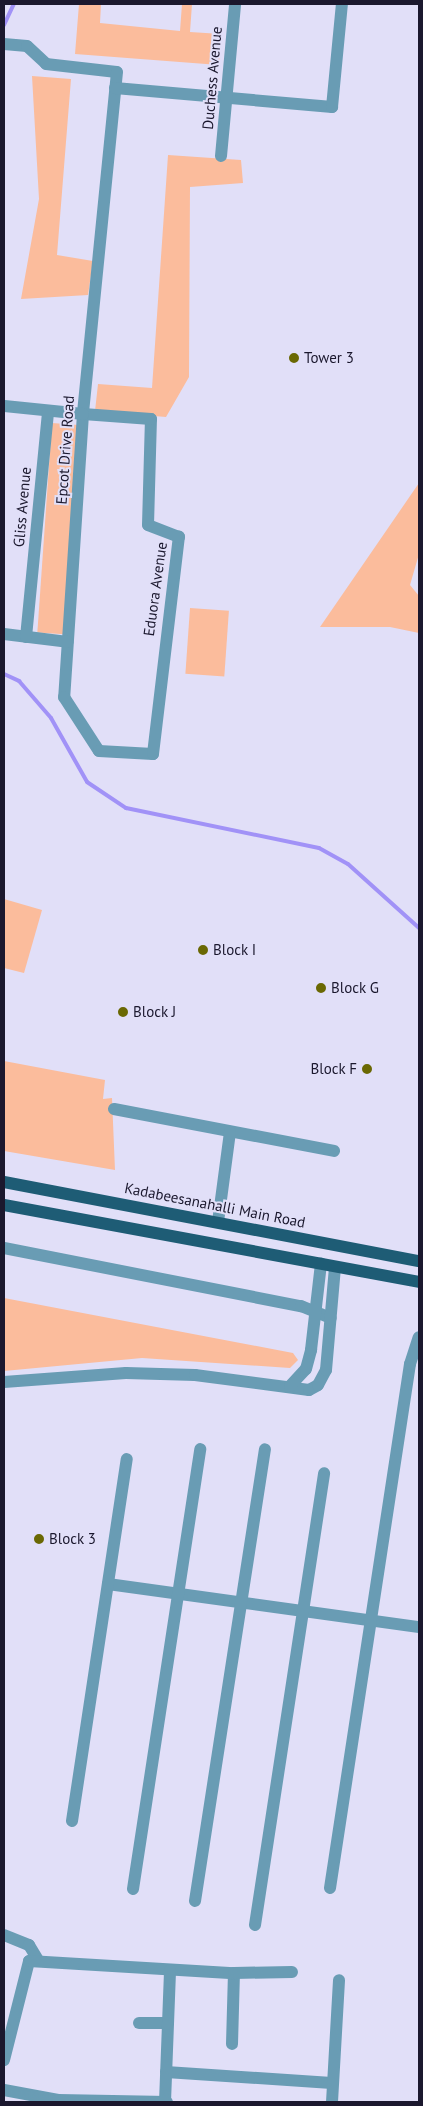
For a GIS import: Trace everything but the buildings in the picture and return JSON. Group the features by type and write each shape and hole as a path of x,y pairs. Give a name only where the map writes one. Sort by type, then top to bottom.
{"main road":[{"name":"Kadabeesanahalli Main Road","path":"4,1182 419,1261"},
{"path":"4,1205 419,1282"}],"street":[{"name":"Duchess Avenue","path":"221,156 235,4"},
{"path":"10,44 27,46 46,64 117,72 115,88 332,107 342,4"},
{"name":"Epcot Drive Road","path":"115,88 84,414 64,697 99,751 153,754"},
{"path":"4,406 84,414"},
{"name":"Gliss Avenue","path":"26,637 48,410"},
{"name":"Eduora Avenue","path":"84,414 151,420 148,525 179,537 153,754"},
{"path":"4,634 68,642"},
{"path":"114,1109 334,1151"},
{"path":"218,1222 230,1132"},
{"path":"4,1248 301,1306 315,1316 331,1318"},
{"path":"290,1386 306,1369 321,1264"},
{"path":"4,1382 126,1373 290,1386 309,1390 318,1385 326,1370 335,1267"},
{"path":"330,1888 410,1364 419,1336"},
{"path":"133,1889 200,1449"},
{"path":"195,1901 265,1449"},
{"path":"72,1821 126,1459"},
{"path":"255,1925 301,1611 324,1473"},
{"path":"108,1584 419,1627"},
{"path":"4,1935 29,1945 38,1960"},
{"path":"4,2060 10,2000 25,1966 38,1960 170,1970 234,1973 292,1972"},
{"path":"4,2090 25,2098 53,2101 166,2102 170,1970"},
{"path":"232,2044 234,1973"},
{"path":"332,2102 339,1980"},
{"path":"139,2023 168,2023"},
{"path":"166,2072 332,2084"}],"shaded area":[{"path":"79,4 101,4 100,23 180,31 182,4 192,4 190,32 221,34 219,65 75,54"},
{"path":"32,76 71,79 57,255 93,261 88,295 21,299 39,199"},
{"path":"168,155 241,160 243,183 190,187 189,377 166,417 95,411 98,384 152,388"},
{"path":"52,423 79,425 64,634 37,632"},
{"path":"419,483 419,554 410,585 419,596 419,633 390,627 320,627"},
{"path":"190,608 229,611 224,677 185,674"},
{"path":"4,899 42,910 24,973 4,968"},
{"path":"4,1061 105,1080 103,1099 112,1098 115,1170 4,1151"},
{"path":"4,1298 293,1353 298,1360 290,1368 142,1358 4,1371"}],"waterway":[{"path":"4,25 14,4"},
{"path":"4,674 19,681 51,718 87,782 126,808 319,848 348,864 419,928"}],"place":[{"name":"Tower 3","path":"294,358"},
{"name":"Block I","path":"203,950"},
{"name":"Block G","path":"321,988"},
{"name":"Block J","path":"123,1012"},
{"name":"Block F","path":"367,1069"},
{"name":"Block 3","path":"39,1539"}]}
